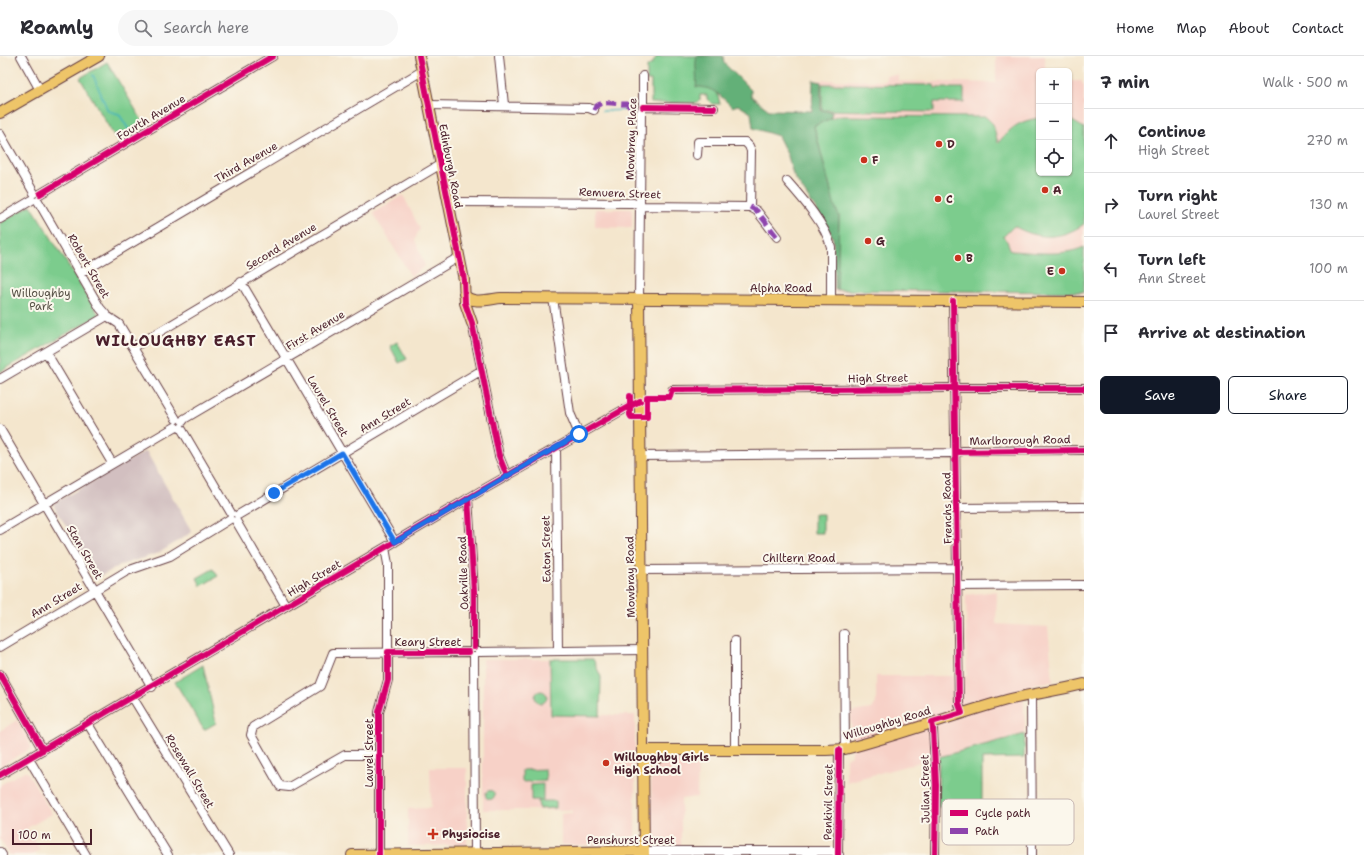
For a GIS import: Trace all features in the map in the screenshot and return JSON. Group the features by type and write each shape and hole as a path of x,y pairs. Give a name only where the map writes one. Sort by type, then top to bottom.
{"main road":[{"path":"0,113 99,56"},
{"name":"Edinburgh Road","path":"419,56 459,257 468,292 465,303 472,323"},
{"path":"468,292 473,304 471,312 472,323"},
{"name":"Alpha Road","path":"468,292 501,298 1084,302"},
{"name":"Mowbray Road","path":"639,299 644,853"},
{"name":"Willoughby Road","path":"643,750 842,749 1031,694 1070,688 1084,684"},
{"path":"643,777 653,760 659,756 669,754 676,750"},
{"name":"Penshurst Street","path":"352,855 644,853"}],"street":[{"path":"20,56 40,90"},
{"name":"Fourth Avenue","path":"0,219 273,56"},
{"path":"499,56 504,105"},
{"name":"Third Avenue","path":"81,273 422,71"},
{"name":"Mowbray Place","path":"639,299 641,112 643,106 643,76"},
{"path":"429,105 504,105 588,108 594,110"},
{"path":"643,106 714,108"},
{"name":"Robert Street","path":"0,134 100,308 107,316 119,324 134,346 286,606"},
{"path":"697,155 698,142 745,142 748,144 751,152 750,207 757,211 777,237"},
{"name":"Second Avenue","path":"134,346 441,164"},
{"path":"787,181 821,225 829,239 831,262 831,300"},
{"name":"Remuera Street","path":"448,202 633,203 640,206 750,207"},
{"name":"First Avenue","path":"0,530 179,424 184,419 459,257"},
{"name":"Laurel Street","path":"241,282 395,542"},
{"path":"553,298 570,413 579,434"},
{"name":"Frenchs Road","path":"953,302 959,704 962,713"},
{"path":"0,379 107,316"},
{"path":"472,323 500,456 507,476"},
{"path":"46,352 112,463"},
{"name":"Ann Street","path":"0,647 127,571 170,556 482,370"},
{"name":"High Street","path":"672,390 1084,388"},
{"name":"High Street","path":"0,775 152,687 468,498 579,434 640,401"},
{"name":"Stan Street","path":"0,429 152,687"},
{"name":"Eaton Street","path":"556,448 558,651"},
{"name":"Marlborough Road","path":"640,456 1084,450"},
{"name":"Oakville Road","path":"468,498 474,591 476,854"},
{"path":"956,508 1084,507"},
{"name":"Laurel Street","path":"379,855 379,712 388,680 388,564 385,548"},
{"name":"Chiltern Road","path":"642,570 958,568"},
{"path":"958,586 1084,586"},
{"name":"Penkivil Street","path":"838,855 844,707 844,634"},
{"path":"735,641 735,750"},
{"name":"Keary Street","path":"378,755 344,755 289,787 280,786 251,735 253,727 320,686 333,653 642,650"},
{"path":"0,674 44,750"},
{"path":"1031,694 1032,799"},
{"name":"Rosewall Street","path":"133,698 229,855"},
{"name":"Julian Street","path":"932,722 936,785 935,855"},
{"path":"88,724 168,855"},
{"path":"28,758 86,855"},
{"path":"1032,845 1032,855"},
{"name":"Penshurst Street","path":"644,853 660,851 833,851 838,855"}],"shaded area":[{"path":"996,56 1045,56 1045,68 1036,68 1036,176 1072,176 1072,81 1082,81 1082,84 1084,84 1084,294 834,293 835,236 813,111 813,80 886,81 886,75 898,75 898,81 996,83"},
{"path":"403,195 420,229 415,240 425,266 411,276 373,213"},
{"path":"595,209 632,209 632,228 595,227"},
{"path":"146,451 192,532 159,553 121,565 97,578 53,504"},
{"path":"997,591 996,624 1048,627 1053,682 1037,683 1023,688 1025,734 846,782 846,758 852,756 851,712 872,709 876,703 876,676 967,676 966,595"},
{"path":"483,659 550,659 551,715 635,715 635,844 561,845 561,813 572,813 572,810 483,810"},
{"path":"17,720 32,748 0,766 0,731"},
{"path":"683,758 698,760 697,797 681,799 681,855 652,855 651,772 656,763 664,759"},
{"path":"430,768 467,768 467,845 408,846 408,809 431,808"},
{"path":"24,771 28,773 52,814 27,828 40,850 32,855 9,855 0,839 0,785"}],"green space":[{"path":"657,56 710,56 720,104 712,104 707,99 707,95 700,95 700,100 696,103 651,103 651,81 647,81 647,67 652,64"},
{"path":"697,56 723,56 724,63 751,90 751,96 769,110 812,111 813,80 821,82 821,110 832,112 831,118 814,126 835,207 839,216 837,290 835,290 833,238 827,226 793,175 788,156 778,136 753,128 751,113 738,105 732,107 712,90 696,87"},
{"path":"107,62 143,122 116,139 80,78"},
{"path":"822,84 934,85 935,88 964,88 964,102 934,102 934,112 822,110"},
{"path":"836,116 986,117 993,124 998,143 1011,129 1021,123 1036,119 1036,176 1072,176 1072,121 1084,128 1084,224 1067,233 1049,236 1032,234 1014,226 1003,237 1007,241 1011,251 1057,253 1084,247 1084,292 837,290 839,216 835,207 814,126"},
{"name":"Willoughby Park","path":"31,205 99,315 0,372 0,223"},
{"path":"397,342 407,359 399,363 390,346"},
{"path":"814,514 823,514 823,533 814,533"},
{"path":"213,569 218,576 201,586 197,578"},
{"path":"550,659 593,659 601,677 600,716 551,715"},
{"path":"203,665 216,723 204,730 175,682"},
{"path":"541,691 545,693 547,697 545,701 541,703 537,701 535,697 537,693"},
{"path":"1025,734 1024,758 982,759 982,799 942,799 942,807 938,807 939,757"},
{"path":"545,769 546,781 522,782 522,770"},
{"path":"543,784 543,800 531,800 531,785"},
{"path":"490,790 495,795 490,800 485,795"},
{"path":"538,801 556,801 556,808 539,809"}],"waterway":[{"path":"93,75 108,111 119,114 129,130"},
{"path":"602,111 630,110"}],"marked path":[{"path":"594,110 596,106 604,103 627,104 630,107 637,108"},
{"path":"750,207 757,211 777,237"}],"cycle path":[{"path":"40,194 273,56"},
{"path":"419,56 464,280 465,303 472,323 499,456 507,476"},
{"path":"643,107 714,108"},
{"path":"935,855 936,785 932,722 962,713 959,704 953,301"},
{"path":"630,396 631,417 647,417 647,397 670,397 672,390 1084,388"},
{"path":"0,775 479,492 640,401"},
{"path":"956,452 1084,450"},
{"path":"468,498 474,591 474,647"},
{"path":"379,855 379,712 388,680 388,652 469,652"},
{"path":"0,674 43,750"},
{"path":"838,855 839,750"}],"place":[{"name":"D","path":"939,144"},
{"name":"F","path":"864,160"},
{"name":"A","path":"1045,190"},
{"name":"C","path":"938,199"},
{"name":"G","path":"868,241"},
{"name":"B","path":"958,258"},
{"name":"E","path":"1062,271"},
{"name":"Willoughby Girls High School","path":"606,763"},
{"name":"Physiocise","path":"433,834"}],"district":[{"name":"WILLOUGHBY EAST","path":"176,341"}],"route":[{"path":"274,493 342,453 395,542 579,434"}]}
